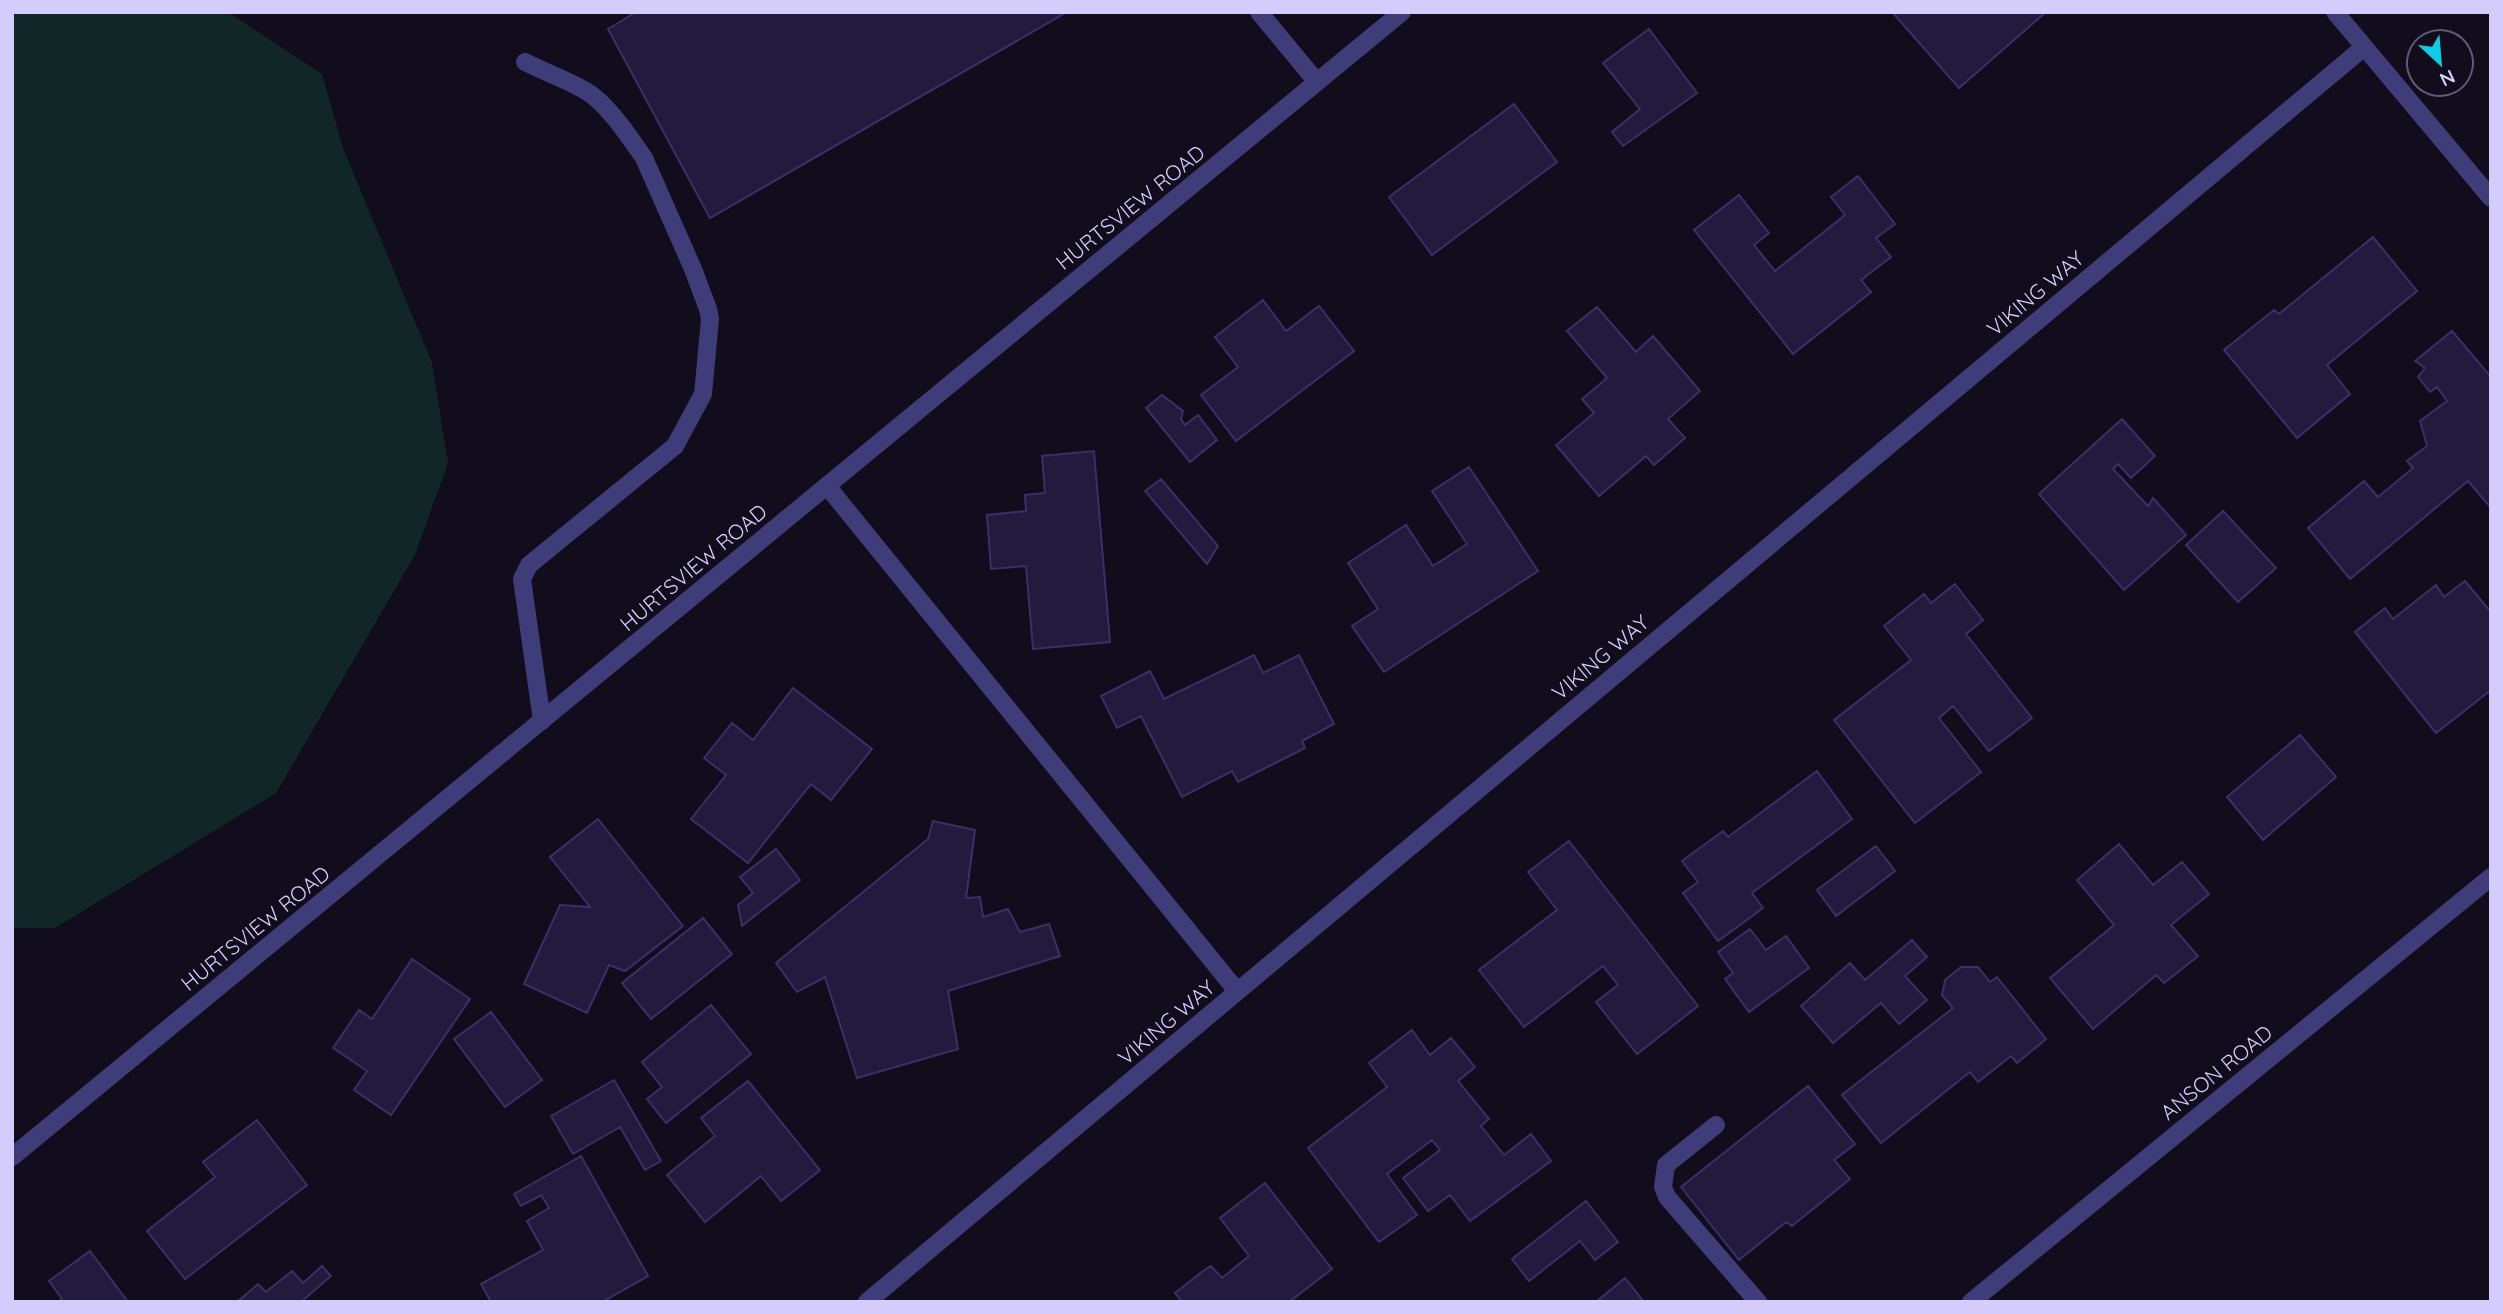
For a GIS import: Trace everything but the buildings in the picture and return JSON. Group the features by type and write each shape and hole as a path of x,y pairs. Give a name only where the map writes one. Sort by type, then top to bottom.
{"street":[{"path":"1259,12 1317,82"},
{"name":"HURTSVIEW ROAD","path":"12,1157 1402,12"},
{"path":"2335,12 2491,198"},
{"name":"VIKING WAY","path":"867,1302 2364,48"},
{"path":"525,62 587,91 599,101 637,148 644,158 693,269 710,319 704,394 675,446 528,565 522,579 542,721"},
{"path":"827,486 1237,991"},
{"name":"ANSON ROAD","path":"1971,1302 2491,877"},
{"path":"1716,1125 1666,1166 1663,1186 1667,1197 1758,1302"}],"green space":[{"path":"12,12 228,12 322,74 343,148 432,363 448,463 415,555 276,793 55,928 12,928"}]}
